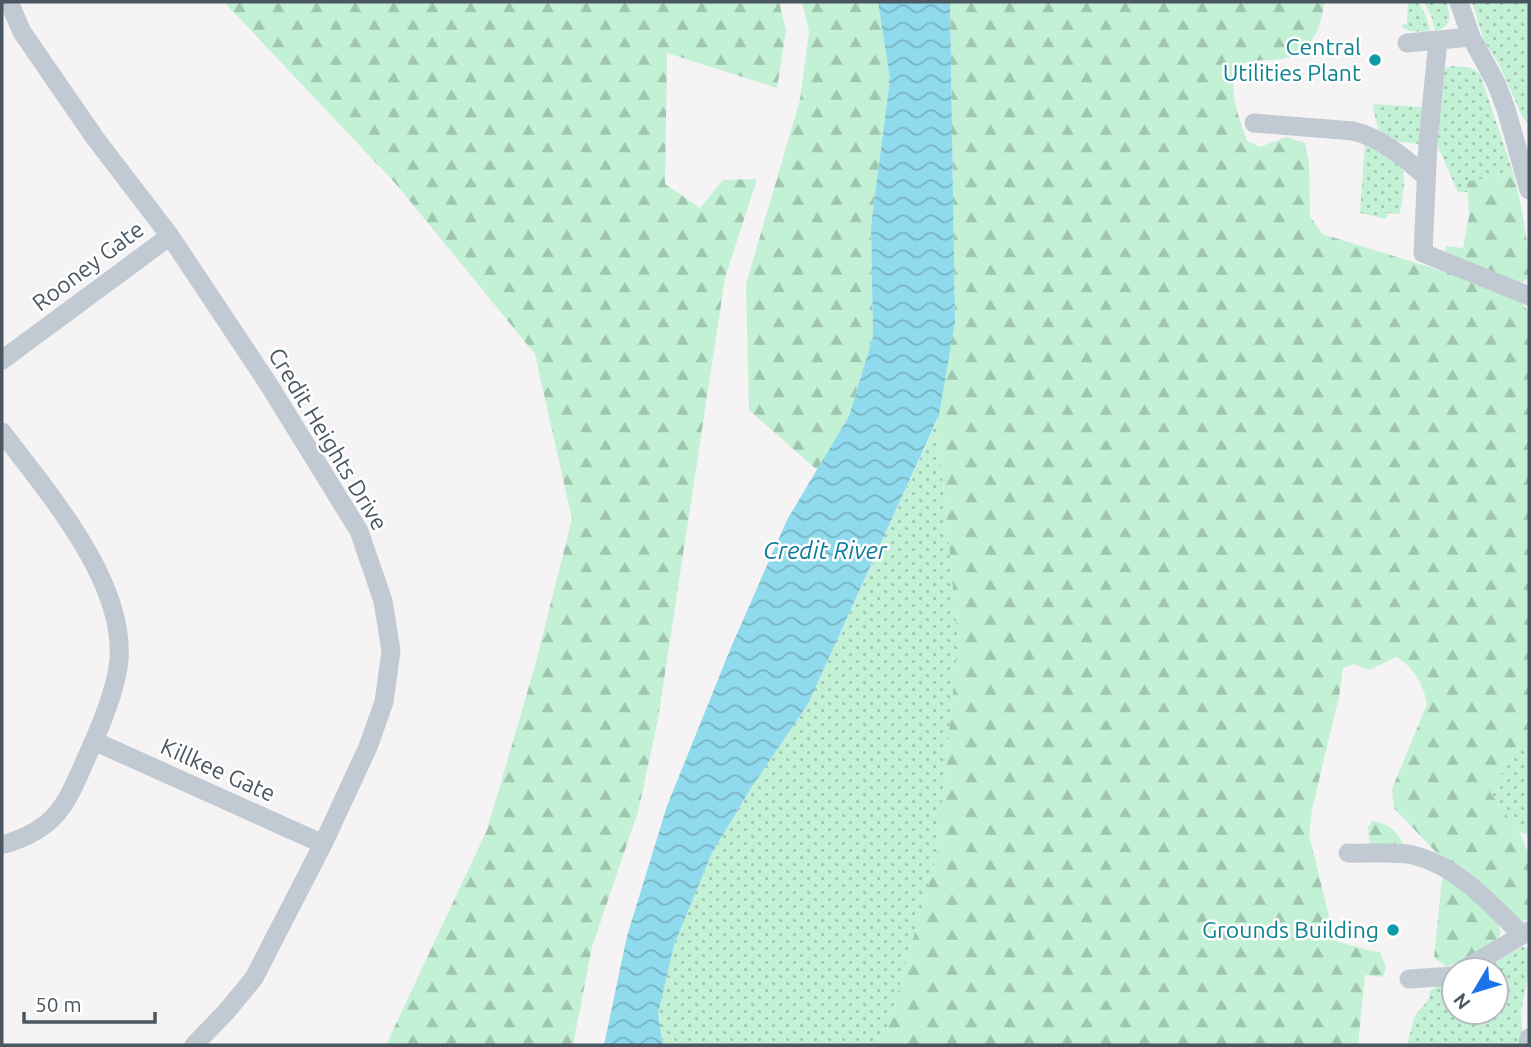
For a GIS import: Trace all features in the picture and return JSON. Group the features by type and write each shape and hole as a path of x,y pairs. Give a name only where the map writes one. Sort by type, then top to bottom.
{"street":[{"name":"Credit Heights Drive","path":"9,2 22,32 96,138 170,236 269,385 359,531 383,601 391,651 384,702 368,747 323,844 254,978 194,1045"},
{"path":"1459,2 1471,37 1496,83 1524,148 1529,190"},
{"path":"1407,43 1471,37"},
{"path":"1438,40 1426,177 1423,253 1529,296"},
{"path":"1254,123 1366,134 1404,156 1426,177"},
{"name":"Rooney Gate","path":"2,360 170,236"},
{"path":"2,432 64,516 98,571 116,626 119,658 116,678 94,741 69,799 48,824 26,838 2,843"},
{"name":"Killkee Gate","path":"94,741 323,844"},
{"path":"1348,853 1413,855 1443,868 1471,886 1525,933 1487,956"},
{"path":"1409,979 1440,976"},
{"path":"1528,1045 1529,1038"}],"green space":[{"path":"224,2 779,2 786,30 777,88 667,53 665,184 700,208 723,180 757,179 725,278 658,719 638,812 592,947 573,1045 386,1045 487,830 535,666 572,519 535,354 396,184"},
{"path":"802,2 878,2 890,79 871,226 873,337 849,416 817,470 749,410 746,284 800,100 809,32"},
{"path":"950,2 1324,2 1318,29 1303,50 1286,58 1251,62 1236,67 1234,95 1247,141 1260,147 1286,137 1305,143 1309,163 1310,216 1322,234 1497,288 1522,303 1529,313 1529,731 1490,792 1521,835 1529,855 1529,918 1522,922 1451,868 1394,808 1392,789 1427,704 1420,683 1412,671 1396,657 1369,670 1354,664 1343,668 1339,697 1312,809 1309,835 1335,941 1380,952 1386,967 1383,977 1365,975 1358,1045 883,1045 937,854 958,641 937,421 955,322"},
{"path":"1408,2 1417,2 1420,5 1430,32 1410,31 1402,27 1407,24"},
{"path":"1424,2 1446,2 1449,21 1445,27 1435,31"},
{"path":"1472,2 1526,2 1529,7 1529,125 1523,118 1499,64 1484,41"},
{"path":"1447,67 1471,68 1480,74 1514,175 1468,181 1469,192 1458,192 1435,140 1440,74"},
{"path":"1373,104 1422,107 1419,144 1385,136 1377,125"},
{"path":"1365,144 1392,158 1402,169 1404,181 1400,214 1388,213 1386,219 1360,213"},
{"path":"1514,175 1529,265 1529,278 1521,283 1445,253 1446,246 1463,248 1469,216 1467,181"},
{"path":"937,421 958,641 937,854 883,1045 663,1045 658,1014 674,945 712,853 751,788 808,704"},
{"path":"1528,730 1529,835 1519,832 1489,792"},
{"path":"1372,821 1391,828 1403,844 1370,845 1368,828"},
{"path":"1442,878 1461,887 1486,906 1501,933 1490,945 1471,956 1440,956 1440,962 1434,958"},
{"path":"1524,946 1529,950 1529,972 1521,1011 1523,1045 1407,1045 1415,1016 1429,999 1430,991 1437,986 1440,986 1440,1026 1510,1026 1510,956 1506,956"}],"water":[{"name":"Credit River","path":"878,2 950,2 955,322 939,415 808,704 751,788 712,853 674,945 658,1014 663,1045 604,1045 627,936 667,806 732,645 787,520 849,416 873,337 871,226 890,79"}],"place":[{"name":"Central Utilities Plant","path":"1375,60"},
{"name":"Grounds Building","path":"1393,930"}]}
